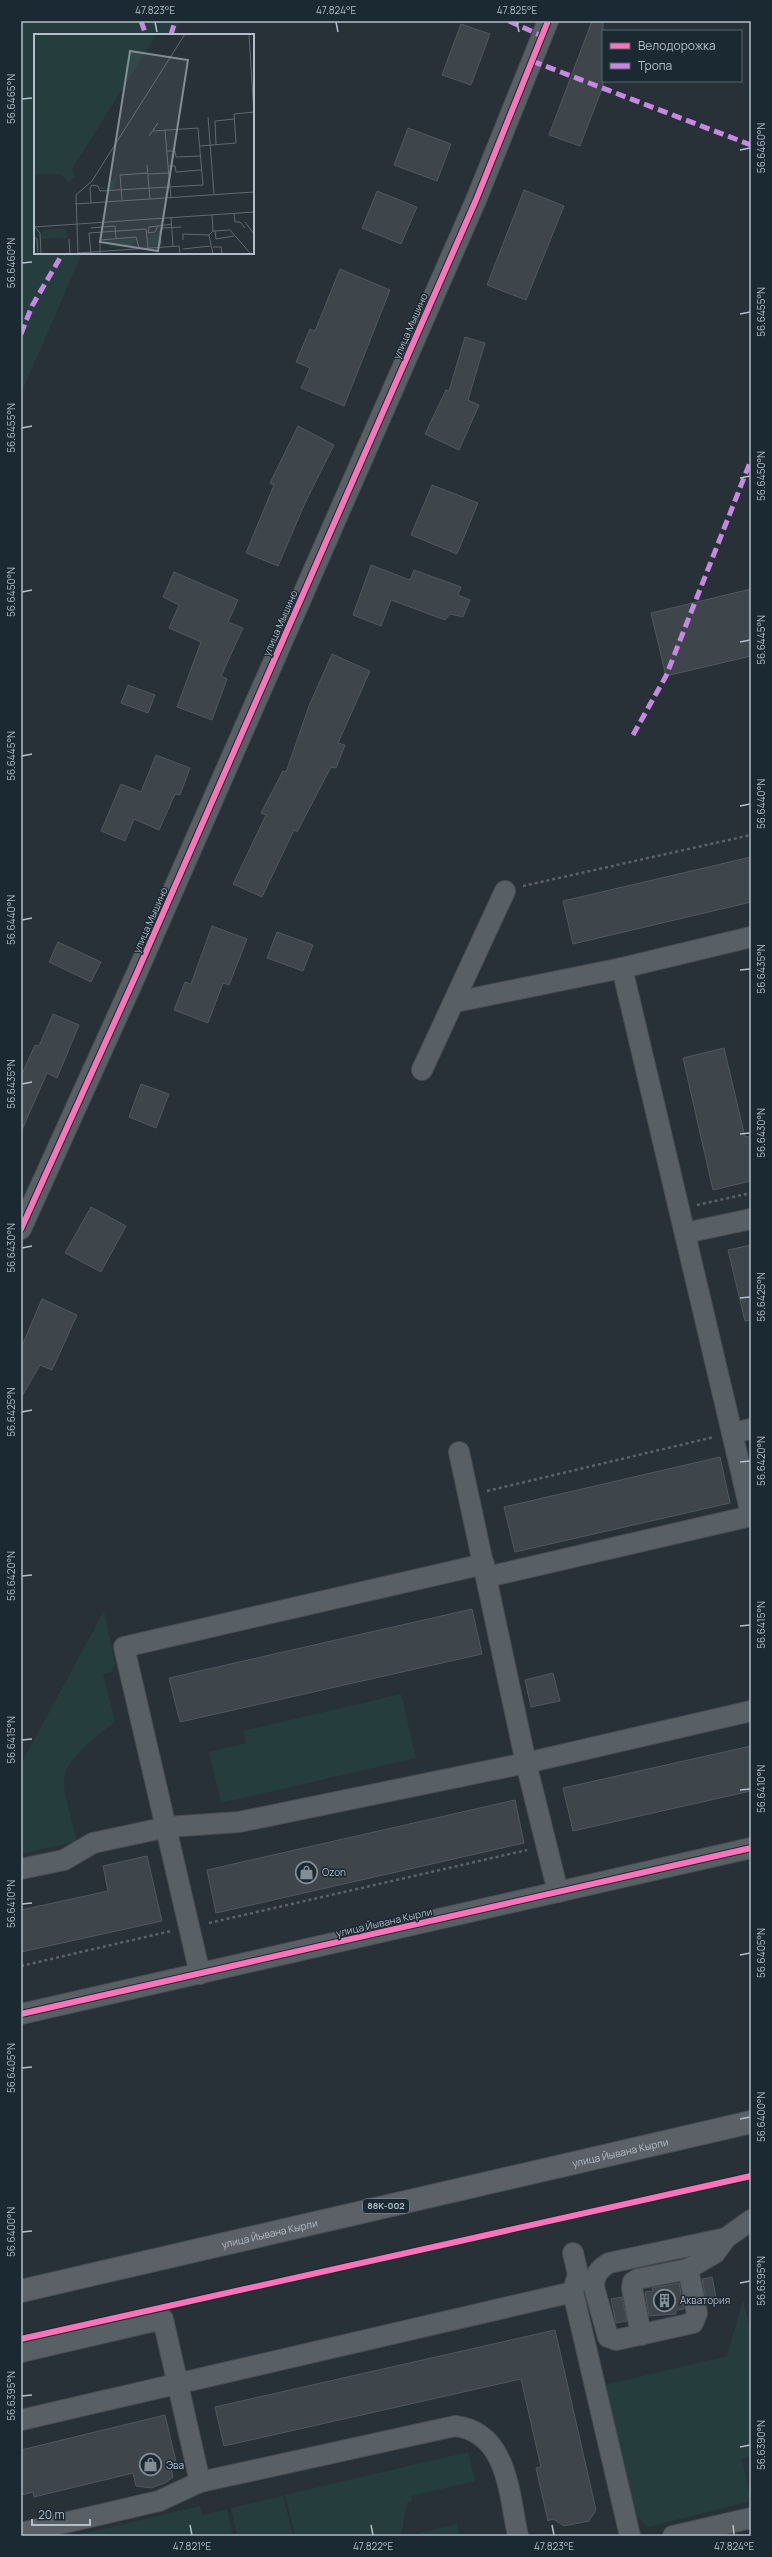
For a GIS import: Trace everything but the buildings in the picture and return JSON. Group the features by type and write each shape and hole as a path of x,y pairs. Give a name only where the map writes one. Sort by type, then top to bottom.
{"main road":[{"name":"улица Йывана Кырли","path":"21,2291 751,2122"}],"street":[{"name":"улица Мышино","path":"21,1229 136,975 476,200 548,21"},
{"path":"422,1070 505,890"},
{"path":"460,1001 622,968 751,937"},
{"path":"200,1974 124,1647 751,1515 622,968"},
{"path":"685,1234 751,1219"},
{"path":"732,1433 751,1429"},
{"path":"458,1452 526,1763 558,1892"},
{"path":"21,1869 64,1860 93,1843 167,1827 240,1822 526,1763 751,1711"},
{"name":"улица Йывана Кырли","path":"21,2014 751,1848"},
{"path":"641,2335 632,2288 633,2282 638,2278 688,2269 714,2253 726,2238 751,2220"},
{"path":"688,2269 697,2313 696,2321 690,2325 616,2340 608,2337 594,2288 594,2280 602,2267 609,2263 726,2238"},
{"path":"573,2253 578,2274 574,2292 630,2536"},
{"path":"21,2420 574,2292"},
{"path":"21,2352 163,2319 200,2482"},
{"path":"24,2534 159,2501 200,2482 447,2426 464,2427 480,2433 498,2452 518,2536"},
{"path":"673,2536 725,2530 751,2518"}],"path":[{"path":"505,890 751,835"},
{"path":"679,1209 751,1193"},
{"path":"468,1495 732,1433"},
{"path":"21,1966 546,1846"},
{"path":"169,2306 751,2176"}],"green space":[{"path":"21,21 181,21 175,34 34,34 34,254 82,254 21,394"},
{"path":"104,1611 115,1664 111,1672 103,1674 115,1722 84,1748 69,1765 65,1773 65,1796 77,1841 21,1854 21,1764"},
{"path":"401,1694 416,1758 221,1803 209,1752 246,1743 243,1731"},
{"path":"743,2300 751,2332 751,2457 742,2459 751,2501 648,2527 636,2516 605,2385 727,2356"},
{"path":"468,2452 475,2481 411,2496 412,2501 407,2503 401,2536 295,2536 285,2495"},
{"path":"283,2496 293,2536 237,2536 231,2508"},
{"path":"200,2506 202,2515 227,2509 233,2536 73,2536"},
{"path":"457,2524 460,2536 409,2536"}],"marked path":[{"path":"141,21 146,34"},
{"path":"171,34 175,21"},
{"path":"509,21 542,36"},
{"path":"532,61 751,145"},
{"path":"21,334 32,306 62,254"},
{"path":"633,735 666,676 751,460"}],"cycle path":[{"path":"21,1229 136,975 476,200 548,21"},
{"path":"21,2014 751,1848"},
{"path":"21,2339 751,2176"}],"place":[{"name":"Ozon","path":"306,1872"},
{"name":"Акватория","path":"664,2300"},
{"name":"Эва","path":"151,2465"}]}
